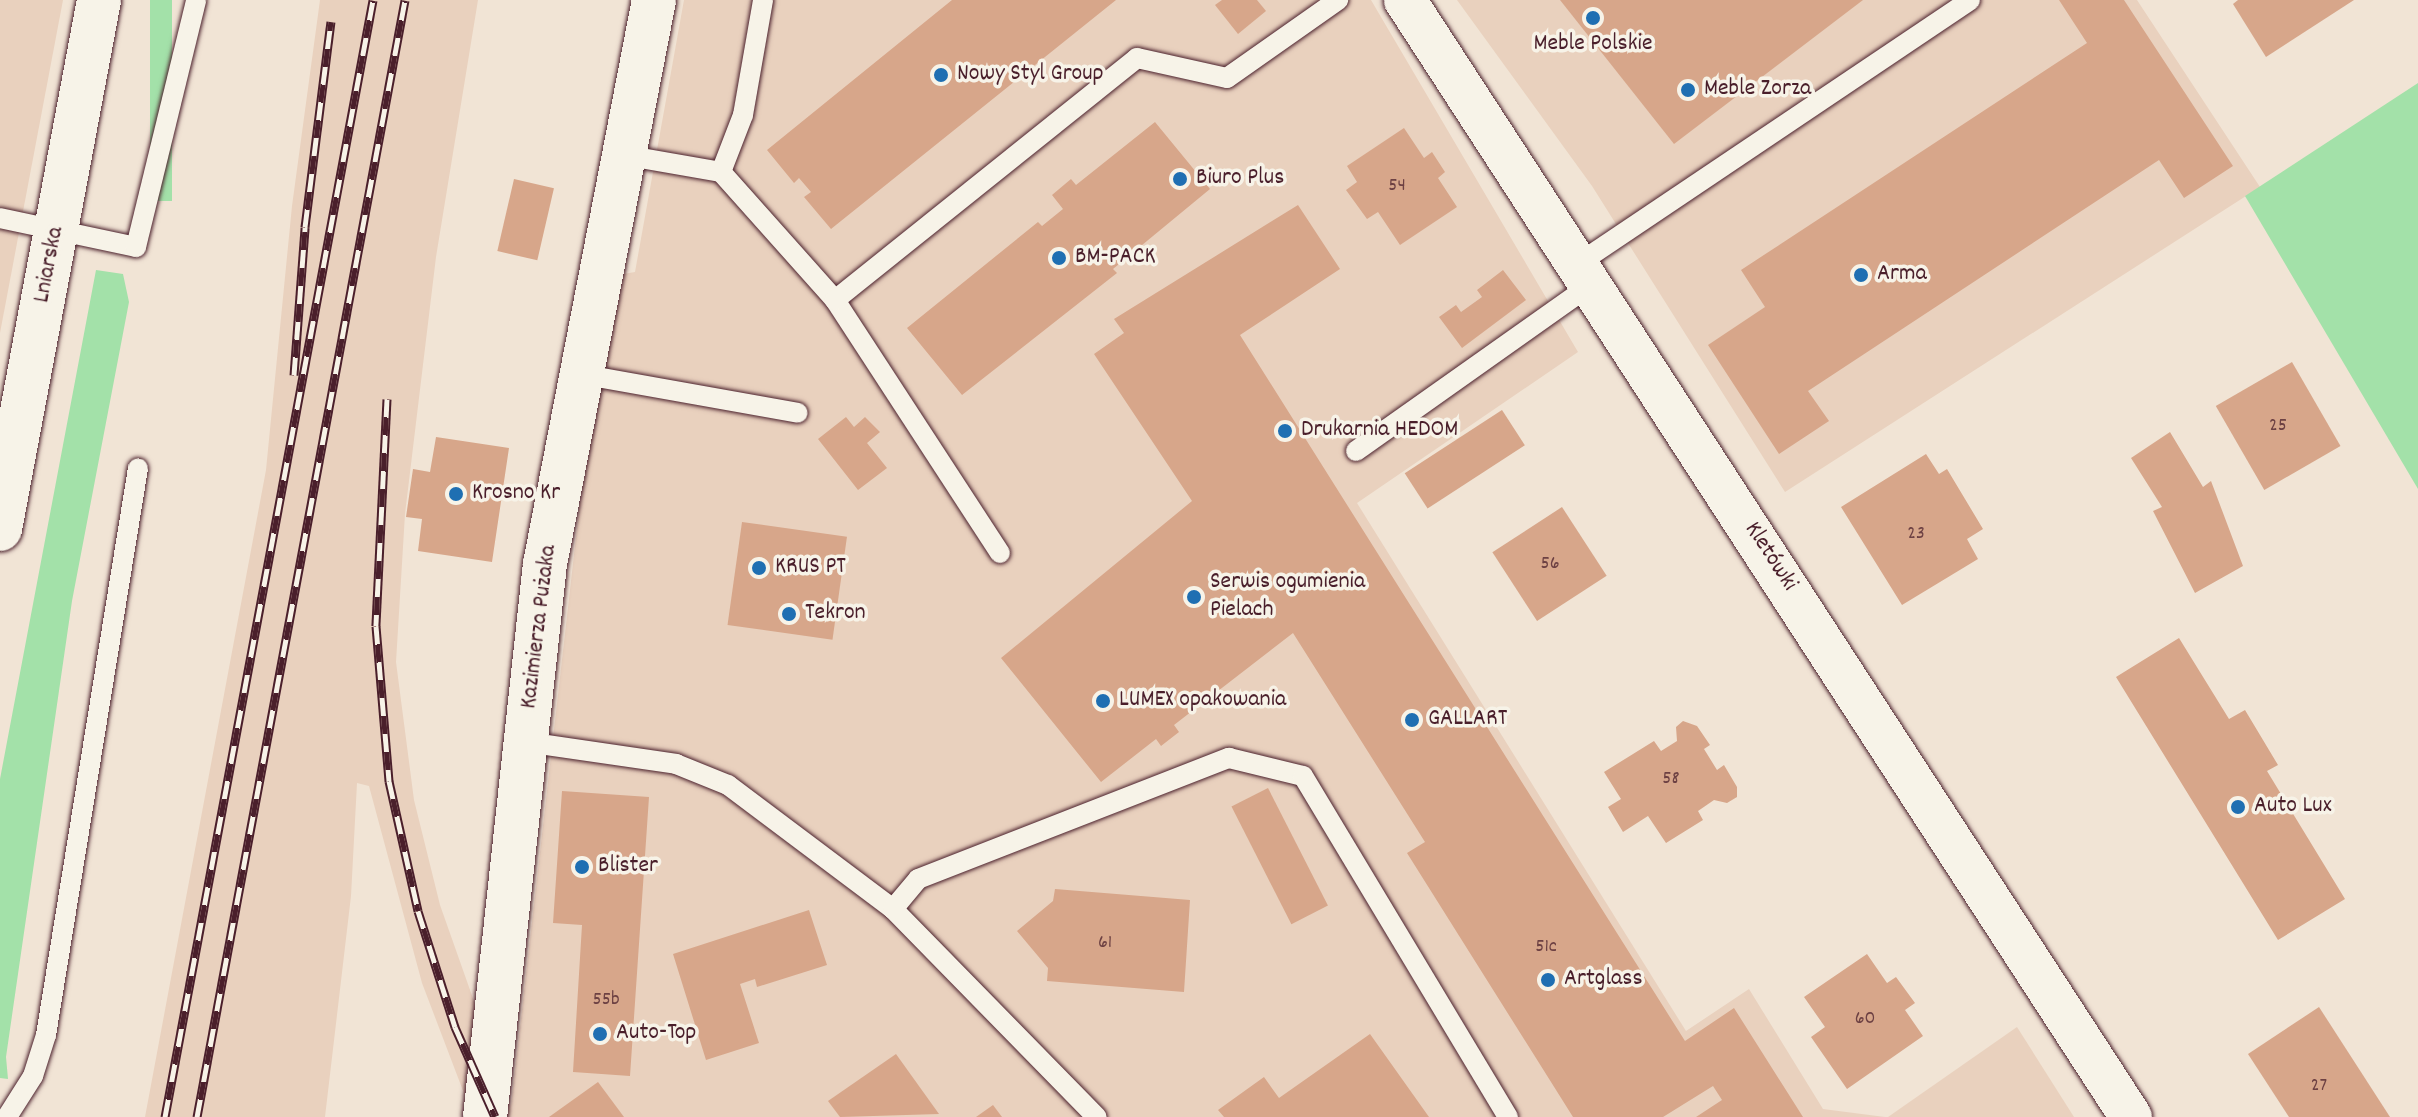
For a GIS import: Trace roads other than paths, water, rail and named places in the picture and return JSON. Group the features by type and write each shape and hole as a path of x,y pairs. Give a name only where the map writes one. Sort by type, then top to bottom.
{"street":[{"name":"Lniarska","path":"0,529 99,0"},
{"name":"Kazimierza Pużaka","path":"485,1117 545,564 654,0"},
{"name":"Kletówki","path":"1405,0 1586,273 2131,1117"}],"lane":[{"path":"0,218 136,247 196,0"},
{"path":"721,172 743,115 763,0"},
{"path":"835,300 1137,58 1227,78 1338,0"},
{"path":"1356,451 1586,273 1970,0"},
{"path":"624,155 721,172 835,300 1000,553"},
{"path":"580,374 798,413"},
{"path":"7,1117 33,1076 46,1035 138,468"},
{"path":"526,742 676,764 728,785 893,909 1097,1117"},
{"path":"893,909 918,879 1229,758 1303,776 1508,1117"}],"railway":[{"path":"165,1117 373,0"},
{"path":"197,1117 405,0"},
{"path":"294,375 305,227 331,22"},
{"path":"387,399 376,626 389,781 418,911 455,1027 495,1117"}],"place":[{"name":"Meble Polskie","path":"1593,18"},
{"name":"Nowy Styl Group","path":"941,75"},
{"name":"Meble Zorza","path":"1688,90"},
{"name":"Biuro Plus","path":"1180,179"},
{"name":"BM-PACK","path":"1059,258"},
{"name":"Arma","path":"1861,275"},
{"name":"Drukarnia HEDOM","path":"1285,431"},
{"name":"Krosno Kr","path":"456,494"},
{"name":"KRUS PT","path":"759,568"},
{"name":"Serwis ogumienia Pielach","path":"1194,597"},
{"name":"Tekron","path":"789,614"},
{"name":"LUMEX opakowania","path":"1103,701"},
{"name":"GALLART","path":"1412,720"},
{"name":"Auto Lux","path":"2238,807"},
{"name":"Blister","path":"582,867"},
{"name":"Artglass","path":"1548,980"},
{"name":"Auto-Top","path":"600,1034"}]}
